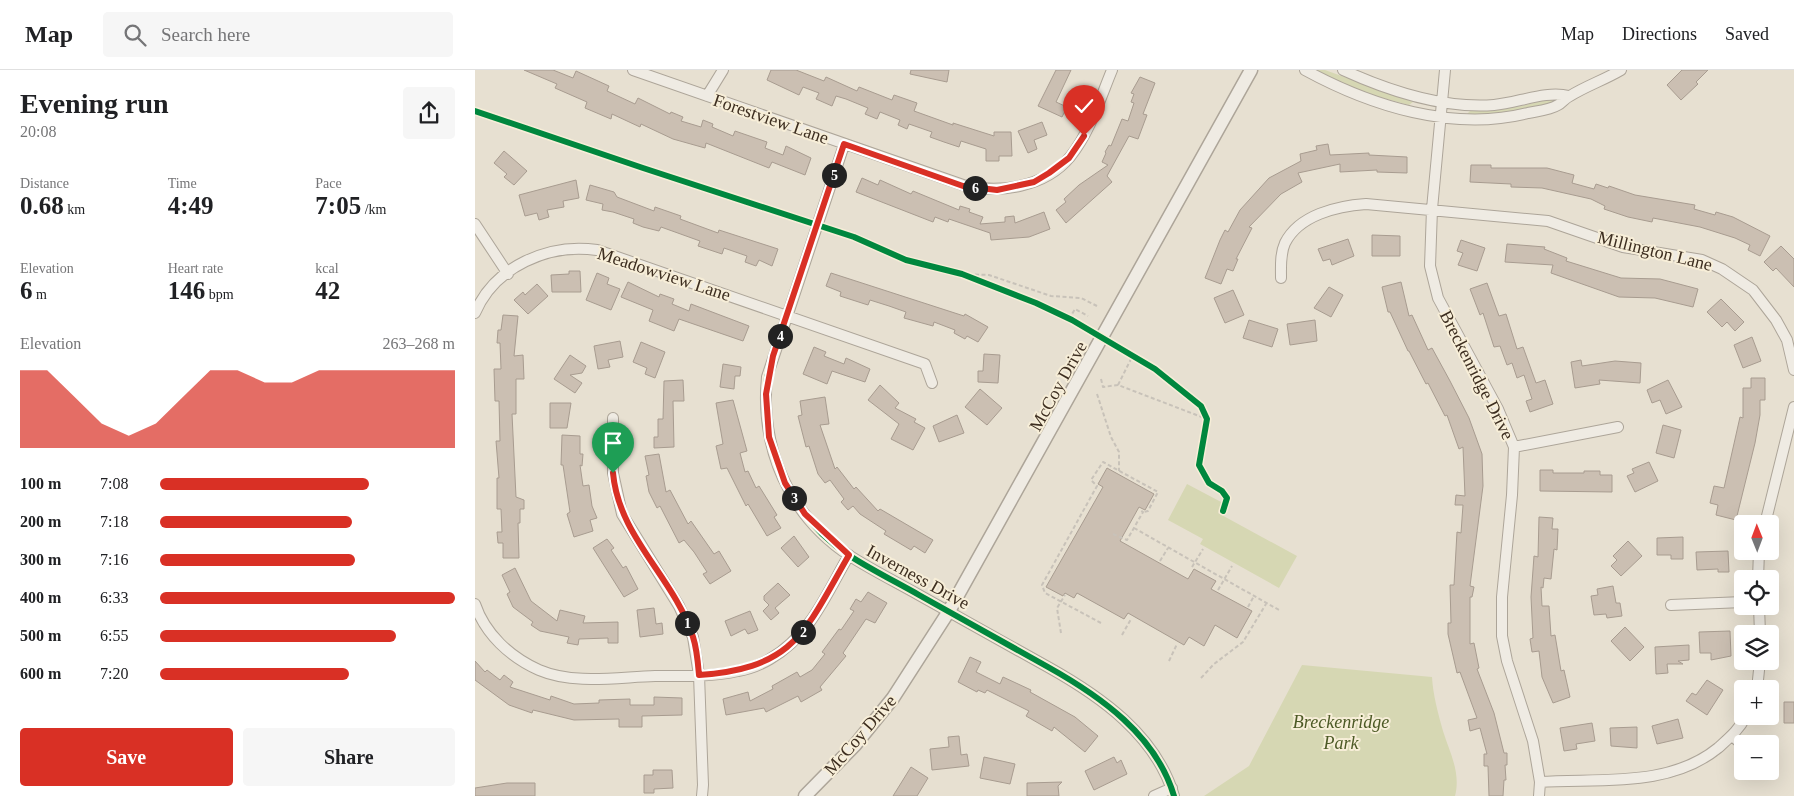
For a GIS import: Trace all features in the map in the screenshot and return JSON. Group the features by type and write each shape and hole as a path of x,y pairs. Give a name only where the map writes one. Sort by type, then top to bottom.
{"street":[{"name":"Forestview Lane","path":"633,70 963,186 987,190 1016,187 1034,182 1069,158 1087,129 1112,70"},
{"path":"707,96 723,70"},
{"name":"McCoy Drive","path":"805,796 855,745 893,698 949,612 1251,70"},
{"path":"1305,70 1335,86 1364,98 1414,112 1475,119 1516,116 1558,105 1569,96 1621,70"},
{"path":"1343,70 1384,87 1442,102 1492,105 1557,93 1569,96"},
{"name":"Breckenridge Drive","path":"1445,70 1432,209 1431,266 1438,298 1492,396 1514,447 1512,495 1502,597 1502,636 1507,661 1533,741 1540,782 1539,796"},
{"name":"Inverness Drive","path":"844,144 767,377 766,417 772,449 785,483 805,514 849,555 1072,680 1117,713 1144,742 1173,792"},
{"name":"Millington Lane","path":"1281,278 1285,244 1293,232 1311,218 1329,210 1357,204 1432,209 1548,221 1623,247 1686,256 1722,268 1753,290 1771,312 1787,340 1794,370"},
{"path":"475,224 508,274"},
{"name":"Meadowview Lane","path":"475,313 493,285 522,263 544,253 567,249 591,249 609,253 787,314 925,364 932,383"},
{"path":"1767,515 1794,407"},
{"path":"613,418 613,473 617,500 628,527 669,590 693,638 699,675 702,796"},
{"path":"1514,447 1618,427"},
{"path":"475,604 485,624 504,649 540,670 577,678 699,675 747,669 770,659 800,636 817,613 849,555"},
{"path":"1671,605 1734,602"},
{"path":"1540,782 1658,776 1697,763 1732,736 1740,725"},
{"path":"1154,796 1173,792"}],"path":[{"path":"954,272 981,282"},
{"path":"962,274 989,276 1051,296 1081,298 1097,306"},
{"path":"1061,315 1071,319 1075,309 1088,316"},
{"path":"1123,349 1140,360"},
{"path":"1118,385 1132,354"},
{"path":"1101,379 1103,387 1118,385 1207,419"},
{"path":"1097,394 1111,437 1119,452 1119,471"},
{"path":"1205,411 1207,419 1206,430"},
{"path":"1101,623 1045,593 1042,585 1097,486 1091,480 1103,462 1158,492 1148,511 1141,511 1127,540 1113,534"},
{"path":"1134,528 1279,610"},
{"path":"1160,561 1168,548"},
{"path":"1192,567 1203,549"},
{"path":"1217,590 1232,566"},
{"path":"1061,633 1057,608 1065,595"},
{"path":"1248,607 1254,596"},
{"path":"1201,678 1214,664 1243,642 1267,604"},
{"path":"1122,635 1131,619"},
{"path":"1169,660 1177,644"}],"green space":[{"path":"1312,70 1325,70 1413,102 1409,105 1353,90"},
{"path":"1554,97 1555,101 1534,108 1501,114 1467,114 1470,111 1522,106"},
{"path":"1187,484 1223,503 1218,513 1297,556 1279,588 1200,544 1203,539 1168,520"},
{"name":"Breckenridge Park","path":"1302,665 1432,677 1433,690 1443,731 1456,771 1455,796 1204,796 1249,766"}],"building":[{"path":"524,70 553,70 573,78 576,71 609,86 607,91 635,104 638,98 670,114 671,112 683,117 681,121 701,127 703,120 713,124 712,127 733,136 735,131 767,142 765,148 783,155 786,146 811,158 805,175 772,162 769,168 706,143 705,148 673,139 641,124 640,127 612,114 611,119 585,108 587,102 555,88 557,84"},
{"path":"771,70 796,70 824,81 826,77 857,91 859,87 892,100 894,95 917,103 914,111 953,125 953,123 994,136 994,132 1011,132 1012,156 999,156 999,161 986,161 986,149 961,141 959,147 944,142 930,137 932,132 909,124 907,129 898,125 900,120 880,112 877,119 865,114 868,108 846,99 836,96 832,106 816,99 819,93 803,87 799,95 767,80"},
{"path":"911,70 949,70 947,82 910,74"},
{"path":"1056,70 1071,70 1056,102 1067,107 1062,117 1038,106"},
{"path":"1682,70 1708,70 1696,82 1698,84 1681,100 1667,85"},
{"path":"1140,77 1155,83 1143,114 1147,115 1138,139 1129,136 1107,176 1112,182 1066,223 1056,210 1066,202 1064,199 1079,185 1108,165 1102,162 1105,152 1109,145 1111,146 1122,119 1128,121 1134,103 1131,102 1134,94 1131,93"},
{"path":"1042,122 1047,135 1034,140 1037,149 1028,153 1018,131"},
{"path":"1328,144 1330,155 1369,153 1369,155 1407,157 1407,173 1377,172 1377,170 1340,172 1340,164 1298,173 1302,182 1281,194 1249,227 1252,228 1236,259 1238,259 1233,271 1227,269 1221,284 1205,278 1225,230 1228,232 1240,210 1269,178 1301,161 1300,154 1317,150 1316,146"},
{"path":"504,151 527,171 514,185 504,177 507,174 494,163"},
{"path":"1471,165 1491,165 1491,168 1547,168 1574,175 1572,183 1594,189 1596,184 1608,188 1609,186 1635,195 1695,205 1694,209 1715,215 1716,212 1733,217 1770,236 1760,256 1748,250 1750,245 1735,238 1700,227 1653,218 1652,222 1628,217 1604,209 1605,206 1591,199 1542,188 1511,187 1511,184 1470,182"},
{"path":"862,178 878,185 880,180 911,194 913,191 959,210 960,206 970,209 969,212 983,217 980,224 1005,222 1005,217 1014,216 1015,223 1044,212 1050,229 1029,237 991,240 990,233 949,219 948,222 935,217 933,222 856,192"},
{"path":"576,180 579,198 563,201 564,207 547,210 549,217 539,220 537,213 525,216 519,195"},
{"path":"590,185 614,192 617,197 654,211 655,207 681,216 680,219 718,233 719,230 778,249 772,266 759,260 756,266 745,262 747,256 724,248 722,254 698,246 700,241 661,227 659,231 643,227 633,223 634,219 602,210 603,204 586,200"},
{"path":"1372,235 1400,236 1400,256 1372,256"},
{"path":"1348,239 1354,256 1332,265 1330,259 1323,261 1318,249"},
{"path":"1461,240 1485,248 1477,271 1458,265 1463,253 1457,251"},
{"path":"1507,244 1545,247 1544,249 1567,258 1566,261 1621,278 1660,279 1698,289 1693,307 1655,298 1619,297 1551,273 1553,265 1505,262"},
{"path":"1781,246 1794,259 1794,287 1776,268 1773,271 1764,262"},
{"path":"569,271 580,271 581,292 552,292 551,275 569,274"},
{"path":"597,273 609,278 607,284 620,289 611,310 586,300"},
{"path":"831,273 964,316 965,314 988,327 978,342 967,336 965,339 954,333 955,330 934,322 933,326 904,318 906,312 889,306 870,300 868,305 840,296 841,292 826,286"},
{"path":"628,282 659,297 660,294 674,299 672,304 689,311 691,304 749,326 743,341 679,319 674,331 649,321 653,310 621,297"},
{"path":"1401,282 1409,316 1412,315 1428,350 1432,348 1450,381 1469,418 1482,454 1483,486 1470,586 1474,587 1472,597 1470,597 1470,644 1474,643 1479,668 1477,669 1494,713 1504,753 1507,753 1507,765 1505,765 1506,780 1504,780 1503,796 1489,796 1488,766 1484,766 1484,754 1487,754 1480,728 1470,731 1468,720 1477,718 1460,672 1457,673 1448,634 1448,623 1451,623 1450,585 1454,585 1457,532 1461,533 1463,505 1455,505 1456,495 1465,496 1463,447 1459,449 1447,415 1445,416 1428,383 1426,384 1390,312 1388,312 1382,287"},
{"path":"1487,283 1499,316 1506,314 1517,349 1523,347 1536,383 1545,380 1553,404 1530,412 1526,401 1532,399 1524,375 1517,378 1512,363 1507,365 1500,346 1494,347 1483,313 1480,315 1470,289"},
{"path":"537,284 548,296 528,314 514,300 523,292 525,295"},
{"path":"1329,287 1343,295 1331,317 1314,308"},
{"path":"1233,290 1244,315 1225,323 1214,298"},
{"path":"1721,299 1744,322 1735,331 1727,322 1722,327 1707,312"},
{"path":"503,315 518,316 514,356 523,355 524,379 516,379 516,414 512,414 516,497 524,500 524,509 520,509 520,523 518,523 519,558 503,558 503,543 498,543 497,532 502,532 501,509 497,509 497,478 499,478 496,441 500,441 499,401 495,401 494,369 501,369 500,343 497,343 498,330 501,330"},
{"path":"1249,320 1278,329 1272,347 1243,338"},
{"path":"1315,320 1317,341 1290,345 1287,324"},
{"path":"1752,337 1761,361 1743,368 1734,345"},
{"path":"620,341 623,357 608,360 610,367 598,369 594,346"},
{"path":"641,342 665,352 655,378 645,374 647,368 633,362"},
{"path":"814,347 826,352 824,356 844,364 846,358 870,369 865,382 832,371 827,384 803,374"},
{"path":"984,354 1000,355 998,383 978,382 978,371 983,371"},
{"path":"570,355 586,366 582,373 570,375 582,383 575,393 554,379"},
{"path":"1581,360 1582,366 1615,361 1641,363 1640,383 1599,380 1600,384 1575,388 1571,362"},
{"path":"723,364 741,367 740,376 735,376 734,389 720,387"},
{"path":"1751,378 1765,378 1765,400 1760,400 1760,415 1755,443 1737,515 1734,515 1734,520 1716,515 1718,505 1710,503 1714,486 1724,488 1740,417 1743,418 1743,388 1751,388"},
{"path":"683,380 684,401 673,401 674,447 654,448 654,437 658,437 658,419 663,419 664,381"},
{"path":"1668,380 1682,407 1666,414 1660,400 1652,403 1647,390"},
{"path":"880,385 899,403 895,408 916,419 914,422 925,428 913,450 891,439 899,424 868,400"},
{"path":"980,389 1002,408 987,425 965,407"},
{"path":"825,397 829,424 820,425 835,469 837,467 854,489 856,487 878,511 880,509 933,540 925,553 914,546 911,550 884,534 886,531 860,514 853,506 848,510 841,502 844,499 830,480 825,483 818,474 809,446 806,447 798,416 802,415 800,401"},
{"path":"733,400 747,451 740,453 745,472 748,471 756,488 759,486 777,515 774,517 781,528 767,536 748,504 746,506 727,468 721,469 716,446 723,444 716,403"},
{"path":"550,403 571,403 567,428 550,428"},
{"path":"957,415 964,433 939,442 933,426"},
{"path":"1663,425 1681,430 1674,458 1656,453"},
{"path":"562,435 580,436 580,454 583,454 582,466 580,465 583,486 589,485 592,506 597,518 590,520 593,531 574,537 567,514 570,512 563,465 561,465"},
{"path":"659,454 666,492 670,490 688,524 691,521 714,554 719,551 731,571 710,584 703,574 707,572 694,552 684,540 679,543 660,506 657,508 649,492 646,476 649,475 645,456"},
{"path":"1649,462 1658,481 1635,492 1627,476 1634,473 1632,469"},
{"path":"1107,468 1154,494 1145,510 1139,507 1120,541 1188,579 1194,569 1216,581 1211,589 1252,611 1237,638 1215,625 1204,646 1189,637 1184,645 1128,613 1124,619 1077,593 1074,598 1065,593 1063,596 1046,587 1103,487 1098,484"},
{"path":"1540,470 1553,470 1553,473 1600,471 1600,475 1612,475 1612,492 1540,491"},
{"path":"1539,517 1553,518 1552,529 1558,529 1557,550 1554,549 1551,579 1544,578 1543,588 1541,587 1542,606 1549,606 1551,636 1555,635 1561,671 1564,670 1570,697 1553,703 1542,677 1539,651 1532,652 1530,639 1533,638 1531,597 1534,556 1538,557"},
{"path":"794,536 809,557 798,567 781,548"},
{"path":"1683,537 1683,559 1671,559 1671,555 1657,555 1657,538"},
{"path":"607,539 614,548 611,550 623,568 626,566 638,589 624,597 593,548"},
{"path":"1628,541 1642,556 1621,576 1611,566 1617,560 1613,556"},
{"path":"1728,551 1729,572 1718,572 1718,569 1697,570 1696,552"},
{"path":"515,568 531,601 557,621 560,610 585,616 583,623 618,622 618,643 608,643 608,638 579,639 578,645 567,643 569,637 540,631 531,625 533,622 513,607 507,594 510,592 502,575"},
{"path":"778,583 790,595 775,608 779,613 771,620 763,611 769,605 764,600 764,596"},
{"path":"1613,586 1616,603 1620,603 1622,616 1607,618 1606,614 1594,615 1591,596 1598,595 1597,589"},
{"path":"868,592 887,603 875,623 866,619 843,653 846,656 820,687 822,690 801,702 798,696 766,712 764,708 726,715 723,699 748,692 750,701 773,689 772,686 797,672 800,677 812,670 825,654 822,652 854,611 850,609 856,599 861,602"},
{"path":"654,608 656,624 662,623 663,634 640,637 637,610"},
{"path":"750,611 758,630 748,634 745,629 731,636 725,621"},
{"path":"1625,627 1644,647 1630,661 1611,641"},
{"path":"1730,631 1731,656 1711,660 1711,653 1700,653 1699,632"},
{"path":"1689,645 1689,660 1678,661 1683,664 1667,664 1668,673 1656,674 1655,647"},
{"path":"970,657 981,662 976,672 1000,684 1003,677 1031,690 1030,692 1075,717 1098,736 1085,752 1054,727 1052,731 1026,716 1029,711 987,690 985,693 978,690 977,692 958,682"},
{"path":"475,661 485,672 487,670 500,680 504,675 513,682 510,687 550,700 551,696 574,704 599,703 599,700 630,699 630,705 654,705 654,697 682,698 682,715 642,716 642,727 619,727 619,719 574,720 533,710 532,713 509,705 475,680"},
{"path":"1707,680 1723,690 1707,715 1686,701 1692,693 1696,695"},
{"path":"1784,702 1794,702 1794,723 1784,723"},
{"path":"1678,719 1683,738 1657,744 1652,726"},
{"path":"1592,723 1595,741 1576,744 1577,749 1564,751 1560,728"},
{"path":"1637,727 1637,748 1611,746 1610,728"},
{"path":"959,736 961,755 967,754 969,766 932,770 930,749 949,747 948,737"},
{"path":"984,757 1015,764 1010,784 980,778"},
{"path":"1114,757 1117,763 1121,760 1127,774 1094,790 1085,771"},
{"path":"911,767 928,778 917,796 893,796"},
{"path":"653,770 672,770 673,788 654,789 654,793 644,793 644,775 653,775"},
{"path":"1062,782 1058,786 1059,796 1027,796 1027,783"},
{"path":"507,783 535,783 535,796 475,796 475,788"}],"cycle path":[{"path":"475,111 854,237 906,260 962,274 1036,303 1072,320 1155,369 1201,406 1207,419 1199,465 1209,483 1222,491 1227,498 1223,511"},
{"path":"844,145 767,377 768,429 774,454 783,478 795,501 810,521 829,540 850,556 1068,678 1106,704 1140,736 1154,754 1166,774 1174,796"}],"route":[{"path":"613,473 617,500 628,527 679,606 685,619 693,638 699,675 737,672 759,664 781,652 800,636 817,613 849,555 824,534 805,514 791,494 779,471 769,437 766,417 767,377 844,144 963,186 997,190 1034,182 1049,173 1069,158 1084,136"}]}
